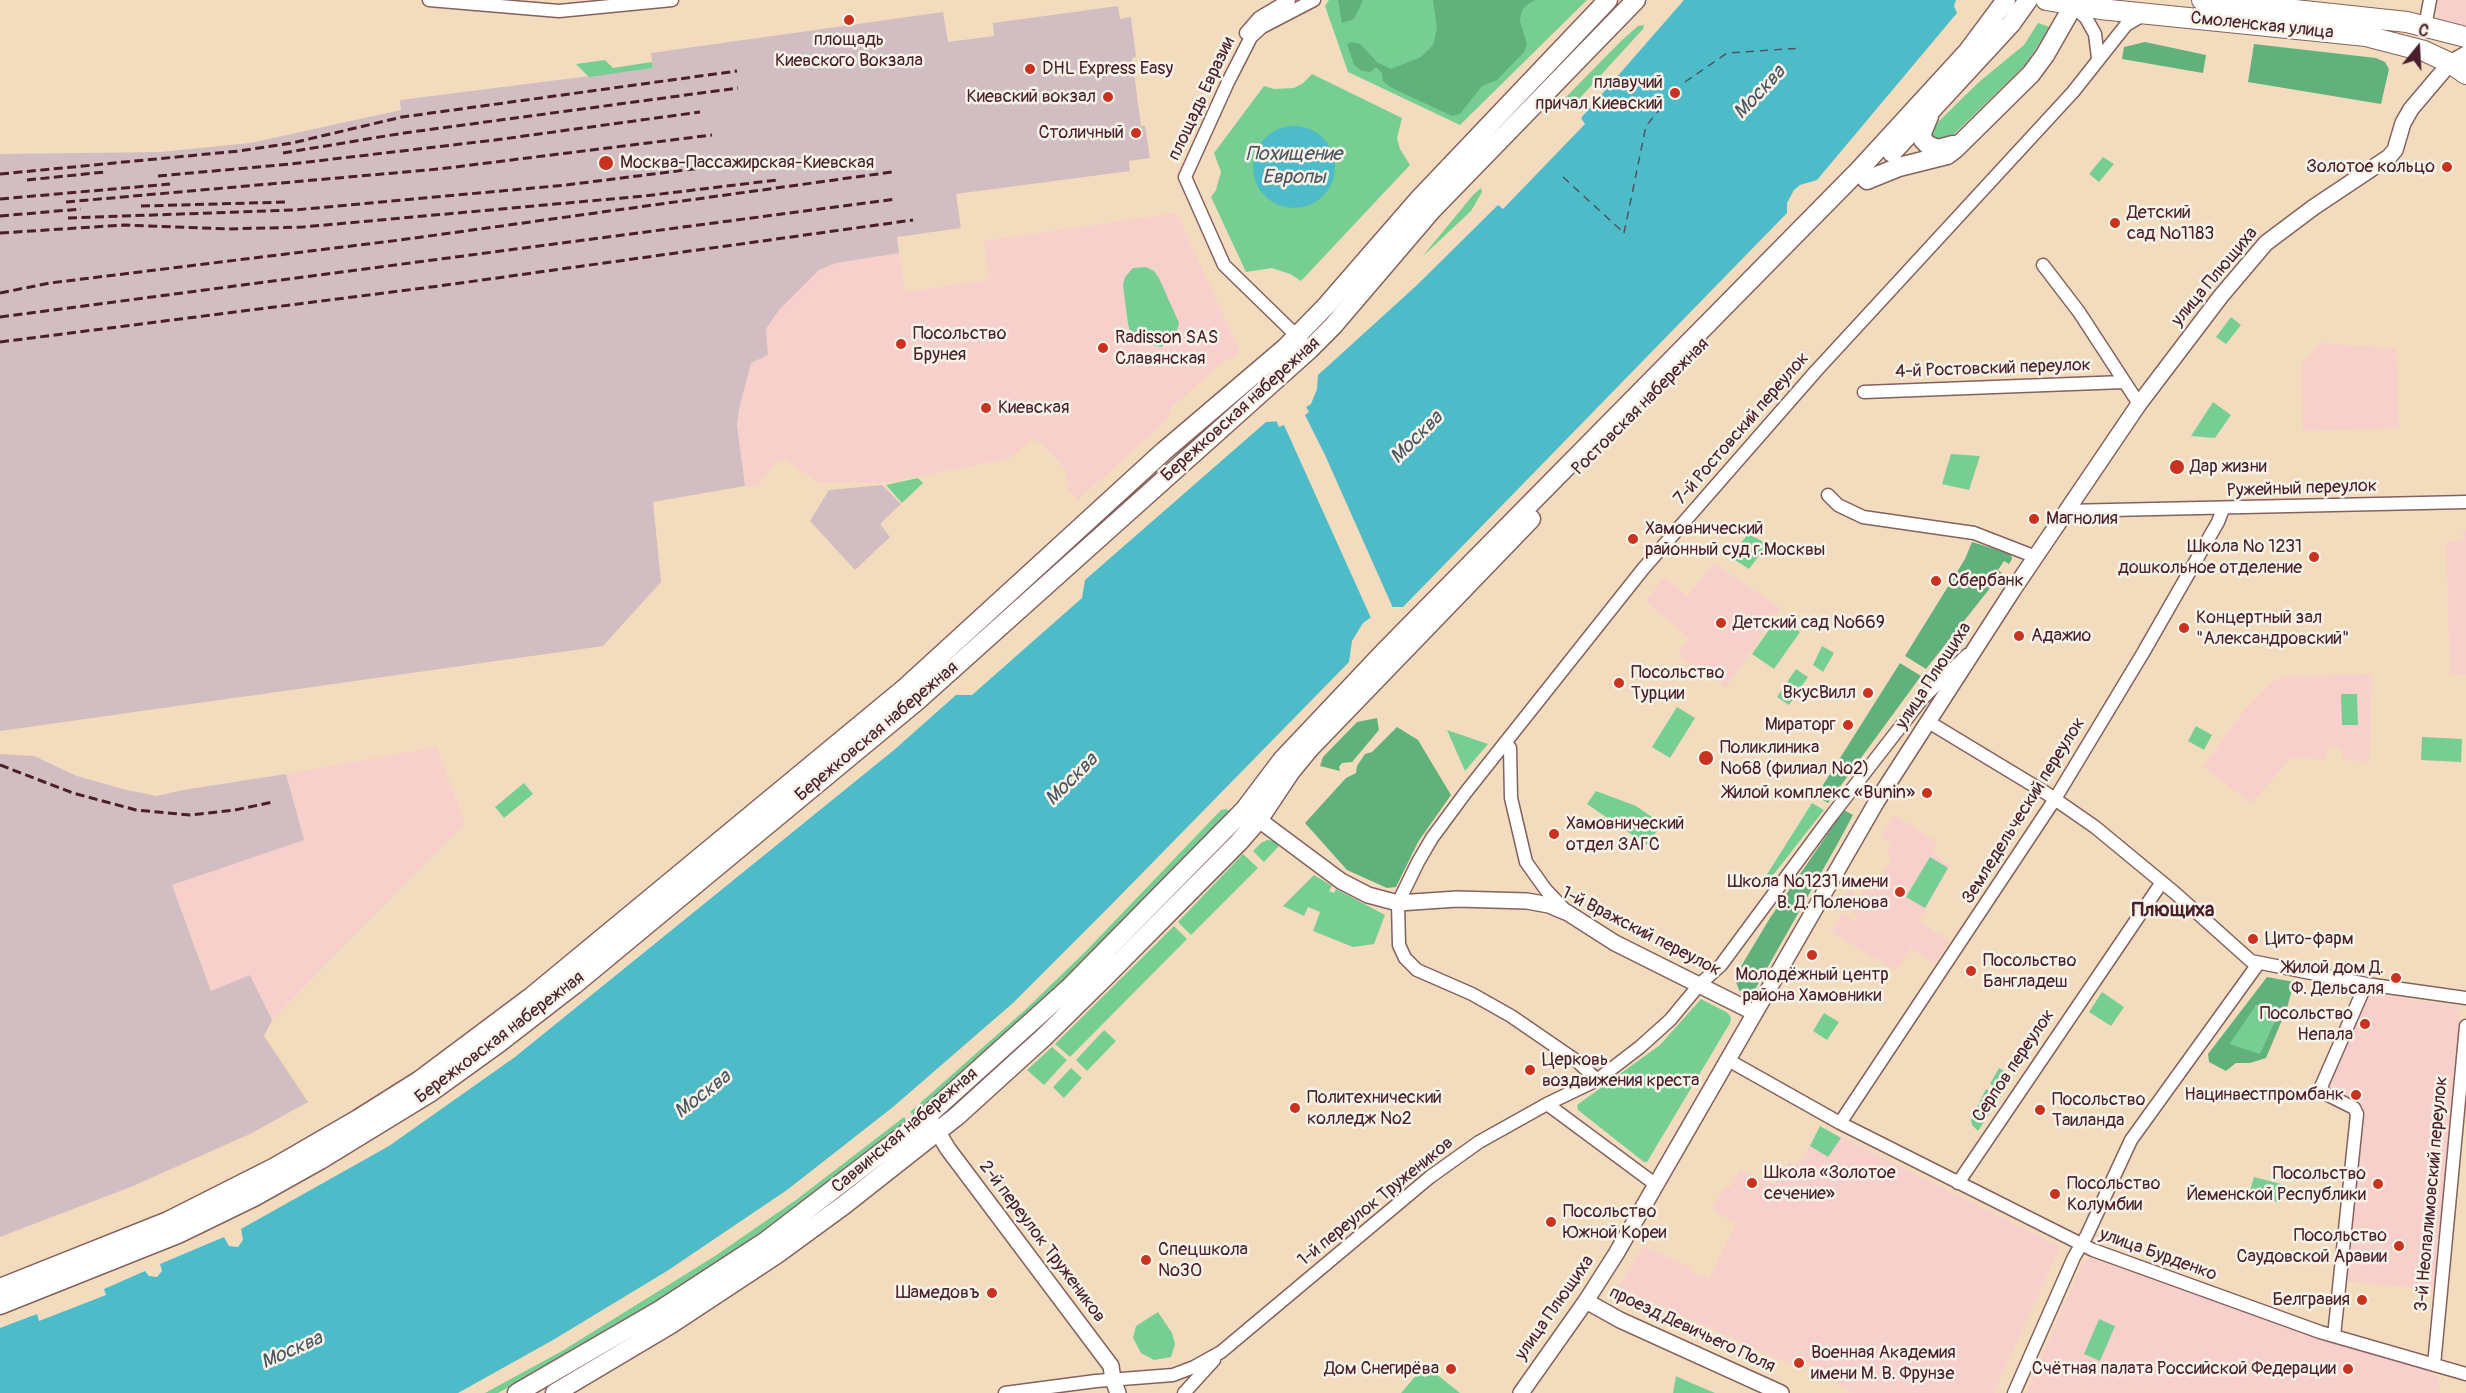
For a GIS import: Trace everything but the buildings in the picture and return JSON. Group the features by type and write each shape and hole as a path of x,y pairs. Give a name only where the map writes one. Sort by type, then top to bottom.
{"main road":[{"name":"Бережковская набережная","path":"0,1288 168,1221 275,1167 358,1119 446,1061 531,997 906,687 1164,451 1297,336 1328,305 1419,199 1608,0"},
{"name":"Бережковская набережная","path":"0,1305 178,1234 254,1197 366,1134 430,1092 574,985 916,701 1311,349 1431,210 1636,0"},
{"name":"Ростовская набережная","path":"1252,814 1282,760 1377,658 1859,170 1968,51 2006,0"},
{"name":"Ростовская набережная","path":"1252,814 1346,710 1867,180 2012,24 2028,0"},
{"name":"Смоленская улица","path":"2202,0 2425,26 2466,37"},
{"name":"Смоленская улица","path":"2049,1 2073,6 2366,36 2408,46 2461,64"},
{"path":"1867,180 1899,167 1947,155 2031,74 2073,6"},
{"path":"1933,108 1922,133 1928,145 1938,149 1952,146 1967,136"},
{"name":"Саввинская набережная","path":"517,1393 707,1281 794,1220 928,1116 1069,988 1252,814"},
{"name":"Саввинская набережная","path":"555,1393 671,1324 777,1254 938,1132 1082,1000 1252,814"}],"street":[{"path":"429,0 559,11 672,0"},
{"path":"1228,82 1229,72 1252,24 1288,0"},
{"name":"площадь Евразии","path":"1297,336 1224,265 1185,177 1228,82 1256,32 1314,0"},
{"path":"2425,26 2430,0"},
{"path":"2073,6 2086,18 2095,34 2098,58"},
{"name":"7-й Ростовский переулок","path":"1398,903 1432,838 1643,569 1816,371 2073,92 2126,25 2147,14"},
{"name":"улица Плющиха","path":"1521,1393 1586,1301 1871,812 1928,721 2139,404 2227,289 2266,243 2283,228 2389,158 2399,142 2406,116 2461,64"},
{"path":"2043,265 2079,312 2139,404"},
{"path":"1297,336 1311,349"},
{"path":"1243,383 1250,380 1256,383 1259,390 1256,396"},
{"name":"4-й Ростовский переулок","path":"1864,392 2124,382"},
{"path":"1828,495 1838,505 1863,517 1974,533 2036,557"},
{"name":"Ружейный переулок","path":"2066,511 2466,502"},
{"name":"Земледельческий переулок","path":"1840,1123 2055,799 2143,653 2218,522 2223,509"},
{"name":"1-й переулок Тружеников","path":"1005,1393 1116,1387 1173,1375 1194,1367 1221,1352 1430,1177 1479,1142 1546,1104 1597,1080 1640,1047 1670,1020 1700,984 1721,965 1832,815 1922,699 1979,644"},
{"path":"1928,721 2055,799 2095,827 2162,882 2246,958 2258,964 2366,984 2466,998"},
{"path":"1504,746 1510,748 1511,798 1526,862 1546,890 1568,913"},
{"name":"1-й Вражский переулок","path":"1252,814 1341,881 1368,895 1398,903 1457,899 1527,901 1549,905 1568,913 1615,943 1755,1013"},
{"name":"Серпов переулок","path":"1958,1183 2162,882"},
{"path":"1398,903 1399,945 1405,958 1417,970 1472,994 1511,1016 1578,1062 1597,1080"},
{"path":"2014,1393 2081,1245 2139,1126 2258,964"},
{"path":"2334,1336 2357,1114 2354,1108 2324,1093 2321,1087 2366,984"},
{"name":"3-й Неопалимовский переулок","path":"2434,1365 2466,1026"},
{"name":"улица Бурденко","path":"1728,1060 1840,1123 2081,1245 2133,1266 2334,1336 2466,1374"},
{"path":"1546,1104 1655,1184"},
{"name":"2-й переулок Тружеников","path":"928,1116 1111,1366 1116,1387"},
{"name":"проезд Девичьего Поля","path":"1586,1301 1620,1320 1781,1393"},
{"path":"1184,1393 1221,1352"}],"shaded area":[{"path":"2438,0 2466,0 2466,30 2436,20"},
{"path":"1118,6 1120,19 1131,17 1136,57 1132,58 1141,126 1145,126 1150,158 1129,161 1130,171 956,194 961,228 897,237 899,253 836,263 819,270 779,310 766,329 768,355 751,363 737,425 745,486 653,502 661,582 603,646 0,731 0,154 160,152 250,143 401,110 400,100 653,68 651,53 943,12 948,42 994,36 993,23"},
{"path":"1177,213 1240,352 1218,366 1172,407 1166,421 1078,500 1069,491 1066,470 1042,444 1032,439 1008,459 884,483 817,482 786,460 775,463 757,487 745,486 737,425 751,363 767,355 766,329 779,310 819,270 836,263 899,253 905,292 989,280 984,241"},
{"path":"2321,343 2396,349 2399,428 2303,431 2302,364"},
{"path":"882,485 901,504 880,524 890,537 855,570 810,521 829,490"},
{"path":"2463,531 2466,531 2466,674 2450,674 2446,542 2463,541"},
{"name":"Детский сад №669","path":"1714,563 1780,608 1726,688 1678,655 1689,638 1646,601 1665,577 1688,596"},
{"path":"2372,674 2369,762 2344,760 2340,747 2327,747 2326,760 2292,758 2251,803 2203,767 2244,711 2271,683 2283,677"},
{"path":"437,747 465,824 272,1020 250,975 212,991 172,885 303,840 286,774"},
{"path":"0,754 34,756 77,776 157,796 286,774 304,840 172,885 211,991 250,975 272,1020 264,1036 308,1102 250,1134 133,1186 0,1237"},
{"name":"Школа №1231 имени В. Д. Поленова","path":"1894,815 1937,842 1931,852 1950,866 1919,921 1949,941 1935,964 1911,948 1896,971 1831,932 1842,913 1854,921 1858,915 1840,904 1849,890 1860,897 1866,887 1872,891 1892,858 1886,854 1892,844 1881,837"},
{"path":"2372,993 2460,1007 2436,1290 2346,1281 2362,1113 2358,1104 2331,1091 2329,1087"},
{"path":"1820,1126 2060,1247 1994,1393 1853,1393 1827,1379 1829,1372 1801,1360 1798,1366 1788,1363 1619,1287 1643,1246 1692,1268 1690,1272 1709,1280 1736,1223 1712,1210 1723,1189 1731,1186 1740,1170 1775,1185 1788,1162 1800,1164"},
{"path":"2090,1258 2249,1313 2271,1323 2430,1371 2439,1379 2440,1393 2026,1393 2083,1262"}],"green space":[{"path":"1329,0 1587,0 1460,125 1348,72 1325,6"},
{"path":"1338,0 1363,0 1354,19 1342,23"},
{"path":"1433,0 1535,0 1525,6 1521,13 1520,21 1527,44 1524,52 1497,80 1482,86 1460,114 1452,116 1390,87 1383,81 1382,73 1376,67 1370,72 1362,71 1354,65 1347,44 1352,42 1360,44 1377,62 1391,69 1421,57 1433,45 1437,29"},
{"path":"2038,23 2050,27 2026,64 1949,139 1934,141 1929,133 1938,122 1979,82 2024,45"},
{"path":"1644,25 1643,29 1579,99 1574,103 1565,100 1621,41 1638,26"},
{"path":"2145,42 2206,55 2203,73 2122,59 2124,47"},
{"path":"2254,44 2376,58 2385,62 2389,69 2381,104 2248,82"},
{"path":"605,60 613,68 652,62 653,68 589,77 576,64"},
{"path":"1312,74 1402,118 1397,138 1400,149 1410,165 1301,281 1290,274 1272,268 1246,272 1211,197 1216,190 1221,172 1214,153 1264,86 1274,89 1294,88"},
{"path":"2103,157 2114,164 2099,182 2089,174"},
{"path":"1481,188 1482,192 1471,211 1422,257 1473,195"},
{"path":"1146,267 1154,271 1159,278 1179,323 1175,337 1161,347 1140,342 1130,331 1128,324 1123,285 1125,277 1133,268"},
{"path":"2231,317 2241,325 2226,344 2216,337"},
{"path":"2213,402 2231,415 2215,438 2191,436"},
{"path":"1951,454 1980,456 1969,490 1942,484"},
{"path":"918,478 923,483 902,503 886,485"},
{"path":"1748,534 1768,544 1749,569 1730,557"},
{"path":"1972,542 2011,554 2012,559 2009,564 2004,561 1998,570 2002,573 1926,669 1905,656 1965,559"},
{"path":"1778,617 1800,632 1774,669 1752,654"},
{"path":"1822,646 1834,653 1823,672 1813,665"},
{"path":"1900,663 1921,676 1828,803 1816,796"},
{"path":"1796,669 1808,677 1789,705 1777,697"},
{"path":"2341,694 2357,694 2358,725 2342,725"},
{"path":"1677,707 1695,718 1670,758 1652,747"},
{"path":"1377,718 1379,730 1352,762 1342,763 1339,767 1340,771 1320,766 1323,757 1357,722"},
{"path":"2196,726 2212,735 2204,750 2188,741"},
{"path":"1397,727 1418,740 1451,795 1418,842 1396,887 1387,888 1347,870 1305,823 1346,778 1356,773 1357,766 1365,754 1372,752"},
{"path":"1447,730 1488,744 1465,771"},
{"path":"2422,737 2462,739 2461,762 2421,760"},
{"path":"524,783 533,794 504,818 495,807"},
{"path":"1596,791 1636,806 1662,824 1647,845 1587,804"},
{"path":"1812,803 1824,810 1770,879 1766,876"},
{"path":"1221,810 1230,811 1209,835 1090,958 915,1117 910,1112 1025,1010 1085,952"},
{"path":"1844,810 1853,815 1838,843 1753,993 1744,994 1739,990 1736,982 1737,973 1770,918"},
{"path":"1267,840 1275,841 1279,846 1264,862 1253,851"},
{"path":"1243,854 1258,868 1191,935 1178,922"},
{"path":"1930,857 1948,868 1925,908 1906,897"},
{"path":"1314,875 1332,886 1329,891 1334,893 1336,889 1385,915 1374,944 1353,947 1313,931 1320,912 1308,907 1304,916 1283,906"},
{"path":"1174,926 1187,939 1070,1057 1055,1044"},
{"path":"2267,977 2294,982 2287,1008 2266,1058 2250,1063 2236,1063 2226,1071 2209,1062 2208,1054","holes":["2256,1005 2278,1014 2260,1054 2230,1044"]},
{"path":"2102,992 2124,1007 2111,1026 2089,1012"},
{"path":"1701,999 1728,1013 1731,1018 1730,1023 1647,1162 1644,1162 1578,1110 1577,1105 1660,1045"},
{"path":"2255,1005 2278,1014 2260,1055 2230,1044"},
{"path":"1824,1013 1839,1022 1827,1040 1813,1031"},
{"path":"1104,1030 1116,1041 1087,1071 1076,1060"},
{"path":"1052,1047 1067,1060 1044,1085 1027,1070"},
{"path":"1071,1068 1082,1078 1064,1098 1053,1087"},
{"path":"1999,1068 2010,1075 2002,1091 1990,1084"},
{"path":"1986,1089 2001,1096 1978,1131 1972,1125 1971,1120"},
{"path":"904,1117 908,1123 744,1246 566,1356 498,1393 485,1393 562,1351 715,1256 796,1200"},
{"path":"1820,1126 1841,1138 1828,1157 1810,1146"},
{"path":"2254,1177 2285,1185 2281,1203 2249,1194"},
{"path":"1158,1312 1172,1333 1175,1344 1171,1357 1154,1360 1141,1353 1133,1338 1136,1326"},
{"path":"2099,1319 2115,1326 2100,1361 2084,1354"},
{"path":"1425,1365 1460,1393 1401,1393"},
{"path":"1676,1376 1689,1382 1715,1393 1673,1393"}],"water":[{"name":"Москва","path":"1684,0 1956,0 1954,6 1957,13 1817,180 1800,185 1794,190 1787,203 1787,213 1403,607 1389,607 1381,610 1363,623 1352,641 1349,662 1013,1003 893,1107 787,1190 667,1271 553,1340 458,1393 0,1393 0,1328 37,1314 39,1321 106,1295 104,1289 145,1271 149,1276 157,1277 162,1271 160,1264 224,1237 229,1246 238,1247 243,1240 241,1229 389,1146 515,1057 894,750 956,695 972,695 1082,598 1085,580 1266,422 1285,421 1311,404 1317,389 1318,375 1416,286 1498,205 1503,209 1585,124 1581,118"},
{"name":"Похищение Европы","path":"1286,126 1302,126 1317,133 1328,144 1335,159 1332,183 1323,196 1302,208 1286,208 1271,201 1260,190 1253,175 1253,159 1260,144 1271,133"}],"pier":[{"path":"1305,405 1309,412 1305,415 1393,608 1397,607 1398,610 1382,613 1368,623 1367,621 1371,618 1284,425 1279,427 1276,420"}],"ferry route":[{"path":"1685,82 1727,53 1802,48"},
{"path":"1624,233 1646,126 1664,104"},
{"path":"1563,177 1624,233"}],"railway":[{"path":"0,174 239,151 292,143 402,117 737,71"},
{"path":"283,153 404,133 738,88"},
{"path":"158,176 291,164 495,140 700,112"},
{"path":"66,202 439,169 712,135"},
{"path":"68,218 294,210 566,185 717,166"},
{"path":"27,180 105,172"},
{"path":"0,293 50,283 400,240 892,172"},
{"path":"0,233 124,225 228,229 303,227 644,196 777,180"},
{"path":"0,199 170,184"},
{"path":"0,317 896,199"},
{"path":"141,206 288,202"},
{"path":"0,216 81,209"},
{"path":"0,342 439,286 913,220"},
{"path":"0,765 73,793 136,810 190,815 235,810 273,802"}],"place":[{"name":"площадь Киевского Вокзала","path":"849,20"},
{"name":"DHL Express Easy","path":"1030,69"},
{"name":"плавучий причал Киевский","path":"1675,93"},
{"name":"Киевский вокзал","path":"1108,97"},
{"name":"Столичный","path":"1136,133"},
{"name":"Москва-Пассажирская-Киевская","path":"606,163"},
{"name":"Золотое кольцо","path":"2447,167"},
{"name":"Детский сад №1183","path":"2115,223"},
{"name":"Посольство Брунея","path":"901,344"},
{"name":"Radisson SAS Славянская","path":"1103,348"},
{"name":"Киевская","path":"986,408"},
{"name":"Дар жизни","path":"2177,467"},
{"name":"Магнолия","path":"2034,519"},
{"name":"Хамовнический районный суд г.Москвы","path":"1633,539"},
{"name":"Школа № 1231 дошкольное отделение","path":"2314,557"},
{"name":"Сбербанк","path":"1936,581"},
{"name":"Детский сад №669","path":"1721,623"},
{"name":"Концертный зал \"Александровский\"","path":"2184,628"},
{"name":"Адажио","path":"2019,636"},
{"name":"Посольство Турции","path":"1619,683"},
{"name":"ВкусВилл","path":"1868,693"},
{"name":"Мираторг","path":"1848,725"},
{"name":"Поликлиника №68 (филиал №2)","path":"1706,758"},
{"name":"Жилой комплекс «Bunin»","path":"1927,793"},
{"name":"Хамовнический отдел ЗАГС","path":"1554,834"},
{"name":"Школа №1231 имени В. Д. Поленова","path":"1900,892"},
{"name":"Цито-фарм","path":"2253,939"},
{"name":"Молодёжный центр района Хамовники","path":"1812,955"},
{"name":"Посольство Бангладеш","path":"1971,971"},
{"name":"Жилой дом Д. Ф. Дельсаля","path":"2396,978"},
{"name":"Посольство Непала","path":"2365,1024"},
{"name":"Церковь воздвижения креста","path":"1530,1070"},
{"name":"Нацинвестпромбанк","path":"2356,1095"},
{"name":"Политехнический колледж №2","path":"1295,1108"},
{"name":"Посольство Таиланда","path":"2040,1110"},
{"name":"Школа «Золотое сечение»","path":"1752,1183"},
{"name":"Посольство Йеменской Республики","path":"2378,1184"},
{"name":"Посольство Колумбии","path":"2055,1194"},
{"name":"Посольство Южной Кореи","path":"1551,1222"},
{"name":"Посольство Саудовской Аравии","path":"2399,1246"},
{"name":"Спецшкола №30","path":"1146,1260"},
{"name":"Шамедовъ","path":"992,1293"},
{"name":"Белгравия","path":"2362,1300"},
{"name":"Военная Академия имени М. В. Фрунзе","path":"1799,1363"},
{"name":"Дом Снегирёва","path":"1451,1369"},
{"name":"Счётная палата Российской Федерации","path":"2348,1369"}],"district":[{"name":"Плющиха","path":"2173,911"}]}
